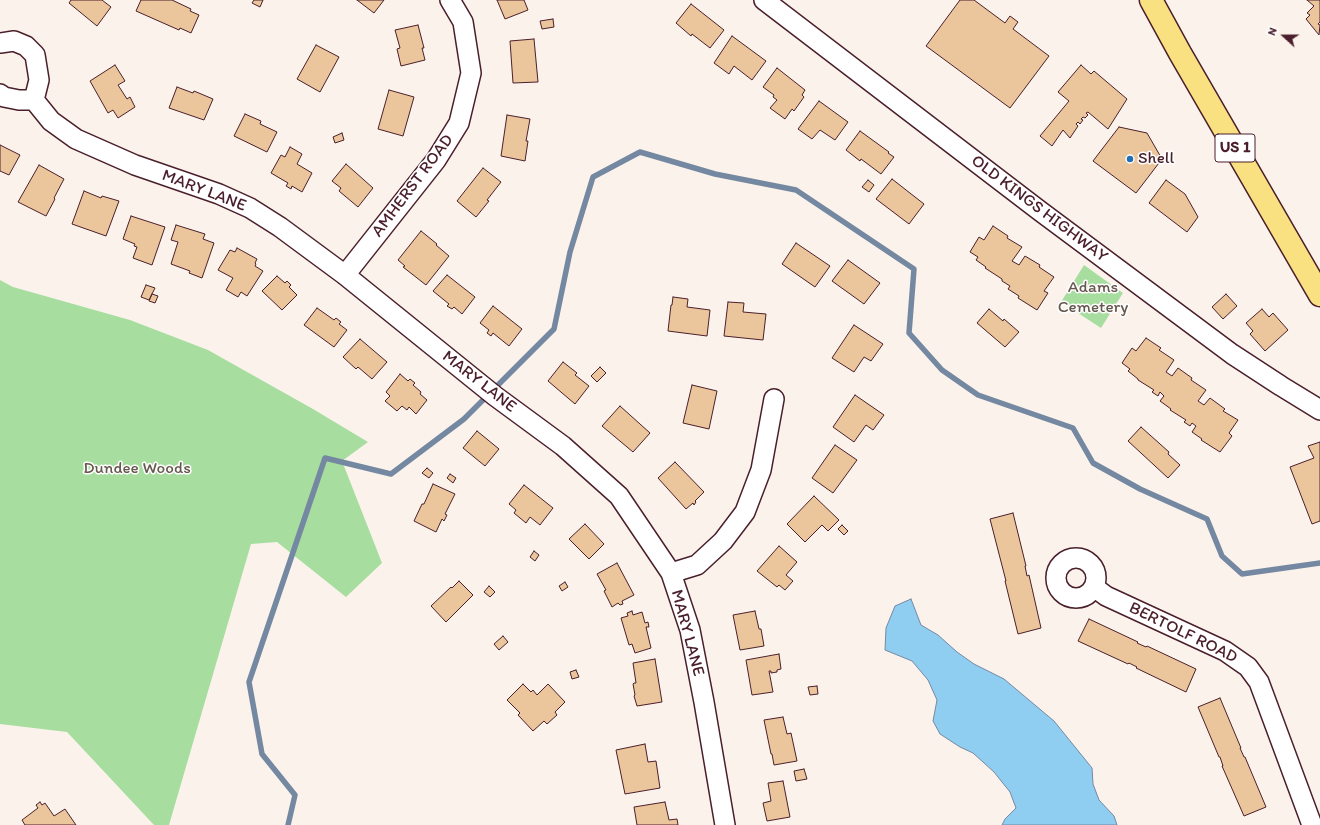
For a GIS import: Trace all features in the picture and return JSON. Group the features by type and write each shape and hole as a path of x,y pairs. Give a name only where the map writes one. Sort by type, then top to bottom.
{"main road":[{"name":"US 1","path":"1151,0 1187,66 1320,295"}],"street":[{"name":"AMHERST ROAD","path":"345,275 436,160 459,123 471,73 463,22 450,0"},
{"name":"OLD KINGS HIGHWAY","path":"764,0 1040,211 1226,349 1320,410"},
{"path":"0,43 14,41 26,46 35,55 39,80 34,100 19,100 4,97 0,94"},
{"name":"MARY LANE","path":"34,100 51,121 76,139 135,165 219,194 250,208 280,227 345,275 488,390 564,446 619,496 671,573 690,630 704,702 724,825"},
{"path":"671,573 697,565 723,541 745,512 761,470 774,399"},
{"name":"BERTOLF ROAD","path":"1094,587 1106,596 1225,651 1248,666 1259,682 1312,825"}],"green space":[{"name":"Adams Cemetery","path":"1084,265 1123,293 1101,328 1061,302"},
{"name":"Dundee Woods","path":"0,280 13,287 130,320 208,350 368,442 342,461 382,563 346,597 277,542 251,544 169,825 154,825 67,732 0,724"}],"water":[{"path":"911,599 921,625 938,635 957,652 974,664 1004,679 1054,721 1092,768 1093,784 1099,800 1114,816 1117,825 1002,825 1005,819 1016,808 1010,792 994,772 973,753 960,747 940,734 933,721 937,700 928,680 912,661 885,650 886,628 895,606"}],"building":[{"path":"71,0 102,0 111,7 97,26 69,3"},
{"path":"141,0 172,0 191,9 190,11 199,15 191,33 180,28 179,30 136,11"},
{"path":"254,0 263,0 260,7 252,3"},
{"path":"357,0 384,0 374,13"},
{"path":"497,0 524,0 528,10 505,19"},
{"path":"960,0 974,0 1005,23 1010,16 1018,22 1013,29 1049,56 1010,108 926,46"},
{"path":"1307,0 1320,0 1320,22 1318,24 1320,25 1319,35 1306,19 1310,15 1307,13 1314,6"},
{"path":"691,4 724,30 710,48 692,34 691,36 676,23"},
{"path":"553,19 554,27 542,29 540,21"},
{"path":"418,25 424,48 422,48 425,60 401,66 397,49 400,48 395,30"},
{"path":"732,36 766,61 752,80 734,66 729,74 714,63"},
{"path":"534,39 538,82 513,83 510,41"},
{"path":"316,45 339,57 320,92 297,79"},
{"path":"115,65 125,81 118,85 127,99 130,97 135,107 118,118 113,110 108,113 90,81"},
{"path":"1081,65 1091,74 1094,71 1127,99 1108,129 1088,112 1086,113 1088,115 1085,118 1083,117 1081,119 1083,120 1080,124 1078,122 1076,124 1078,126 1070,138 1063,130 1052,146 1040,136 1069,101 1058,92"},
{"path":"777,68 805,90 802,95 804,97 794,111 792,109 785,119 770,108 777,100 773,97 774,95 763,87"},
{"path":"177,87 193,93 194,91 213,99 204,120 169,108"},
{"path":"389,90 414,97 403,136 378,129"},
{"path":"819,101 848,122 835,140 820,130 812,139 798,129"},
{"path":"245,114 261,121 260,124 277,132 267,152 234,136"},
{"path":"507,115 530,119 526,141 528,141 525,161 501,156"},
{"path":"1119,127 1147,133 1162,159 1136,193 1093,161"},
{"path":"860,131 894,157 881,174 846,150"},
{"path":"342,133 344,140 335,143 333,137"},
{"path":"0,145 20,155 9,175 0,171"},
{"path":"290,147 302,154 297,164 312,173 302,192 292,186 291,189 286,186 288,183 271,173 281,155 285,157"},
{"path":"346,164 373,188 358,207 339,191 341,188 332,181"},
{"path":"39,165 64,179 46,216 18,202"},
{"path":"483,168 501,182 487,200 489,201 476,217 457,201"},
{"path":"892,179 924,204 909,224 876,199"},
{"path":"868,180 874,185 869,192 862,187"},
{"path":"1166,180 1185,194 1198,217 1187,232 1149,203"},
{"path":"84,191 101,198 102,196 119,201 106,236 72,224"},
{"path":"131,216 165,227 152,265 133,258 137,247 134,246 135,244 123,239"},
{"path":"176,225 205,234 203,239 214,243 202,278 189,273 190,271 171,264 178,242 171,240"},
{"path":"993,226 1008,236 1007,238 1022,247 1012,261 1019,265 1025,256 1040,265 1039,267 1054,277 1044,291 1048,293 1037,310 1018,298 1019,296 1008,289 1010,286 985,268 986,267 976,260 978,257 970,252 979,237 984,240"},
{"path":"421,231 449,256 426,285 403,267 405,266 398,260"},
{"path":"796,243 830,266 815,287 782,264"},
{"path":"237,248 257,259 255,266 263,271 247,296 241,292 238,297 226,290 233,278 218,270 230,250 235,252"},
{"path":"848,260 880,283 864,304 832,281"},
{"path":"447,275 475,297 462,314 454,307 452,309 447,306 449,304 433,291"},
{"path":"277,276 285,283 287,281 291,285 289,287 297,295 282,310 262,291"},
{"path":"146,285 155,288 149,300 141,297"},
{"path":"152,294 158,296 155,303 149,301"},
{"path":"1226,294 1237,306 1223,319 1212,307"},
{"path":"673,297 688,299 687,307 710,310 707,336 668,331"},
{"path":"728,302 744,303 743,312 766,314 763,340 724,336"},
{"path":"493,306 522,329 509,346 493,333 491,336 487,333 489,330 480,323"},
{"path":"317,308 334,320 336,318 341,322 339,324 347,330 334,347 304,325"},
{"path":"989,309 1019,332 1005,347 977,323"},
{"path":"1262,309 1269,317 1273,313 1288,330 1265,351 1250,334 1253,331 1246,323"},
{"path":"854,325 883,344 871,361 864,357 854,372 832,358"},
{"path":"1146,338 1161,348 1159,350 1174,360 1166,372 1172,376 1178,368 1192,378 1191,380 1206,390 1198,401 1204,405 1210,398 1225,409 1223,411 1238,420 1229,433 1232,436 1220,452 1201,440 1202,439 1192,432 1196,426 1192,423 1190,426 1184,422 1186,420 1170,410 1171,409 1160,401 1164,396 1160,392 1158,396 1152,392 1154,390 1138,380 1128,371 1130,369 1122,363 1132,348 1136,351"},
{"path":"360,339 387,362 372,379 358,367 356,369 343,357"},
{"path":"563,362 577,373 575,375 589,386 575,404 548,381"},
{"path":"600,367 606,373 597,382 591,376"},
{"path":"400,374 408,381 410,379 415,383 413,385 427,400 416,414 409,407 407,410 402,406 397,411 385,401 390,396 386,392"},
{"path":"692,385 717,391 709,429 683,423"},
{"path":"855,395 884,415 873,430 866,425 854,442 833,427"},
{"path":"620,406 650,433 633,452 602,426"},
{"path":"1141,427 1169,452 1168,454 1180,465 1168,478 1128,441"},
{"path":"477,431 499,449 485,466 463,448"},
{"path":"1320,442 1320,521 1312,524 1290,467 1314,458 1308,446"},
{"path":"835,445 857,460 833,493 812,478"},
{"path":"675,462 704,492 695,501 696,502 694,505 693,503 686,509 658,478"},
{"path":"427,468 433,473 429,478 422,473"},
{"path":"450,474 456,478 453,483 447,478"},
{"path":"433,484 455,494 445,514 447,515 444,521 442,519 436,532 414,521"},
{"path":"524,485 553,508 540,525 530,517 526,523 514,513 516,510 509,504"},
{"path":"814,496 839,520 828,531 822,525 805,542 787,524"},
{"path":"1013,513 1027,576 1029,575 1041,628 1018,634 990,519"},
{"path":"585,524 604,544 589,559 569,539"},
{"path":"842,525 848,531 844,535 838,529"},
{"path":"779,546 797,562 786,575 793,581 785,590 779,585 777,587 757,571"},
{"path":"534,551 539,555 535,561 530,557"},
{"path":"617,563 634,595 622,601 623,604 620,605 618,603 612,607 604,591 606,590 597,574"},
{"path":"459,581 473,595 446,622 431,606"},
{"path":"565,582 568,587 562,591 559,586"},
{"path":"489,586 495,592 490,597 484,592"},
{"path":"632,611 633,615 642,612 645,623 648,622 649,627 646,627 651,648 635,653 632,644 629,645 621,618 628,616 627,613"},
{"path":"755,611 759,629 761,629 764,646 740,650 733,615"},
{"path":"1089,619 1138,642 1137,643 1146,647 1147,646 1196,669 1186,692 1136,668 1137,667 1129,663 1128,664 1078,641"},
{"path":"503,636 508,642 499,650 494,644"},
{"path":"779,654 781,669 777,670 777,672 771,673 771,671 769,671 773,692 752,695 746,660"},
{"path":"655,659 662,702 637,706 634,696 633,684 636,683 633,663"},
{"path":"576,670 579,677 572,679 570,672"},
{"path":"523,684 531,692 533,690 537,695 548,684 565,702 555,712 557,715 547,724 544,721 533,731 518,715 520,713 507,700"},
{"path":"817,686 818,694 810,695 808,687"},
{"path":"1220,698 1266,807 1244,816 1198,707"},
{"path":"783,717 787,734 791,733 797,761 774,765 764,720"},
{"path":"645,744 648,762 656,761 660,788 625,794 616,750"},
{"path":"804,769 807,779 796,781 794,771"},
{"path":"783,781 790,817 767,821 763,803 771,801 768,783"},
{"path":"40,802 42,805 45,803 54,816 65,809 76,825 25,825 22,820 38,808 36,805"},
{"path":"665,802 669,820 677,819 678,825 637,825 634,807"}],"waterway":[{"path":"288,825 295,795 262,754 249,682 325,458 391,474 464,419 554,329 570,252 593,177 640,152 715,174 796,190 914,269 909,333 942,370 978,395 1073,428 1093,463 1140,489 1207,519 1222,556 1242,574 1320,563"}],"place":[{"name":"Shell","path":"1130,159"}]}
